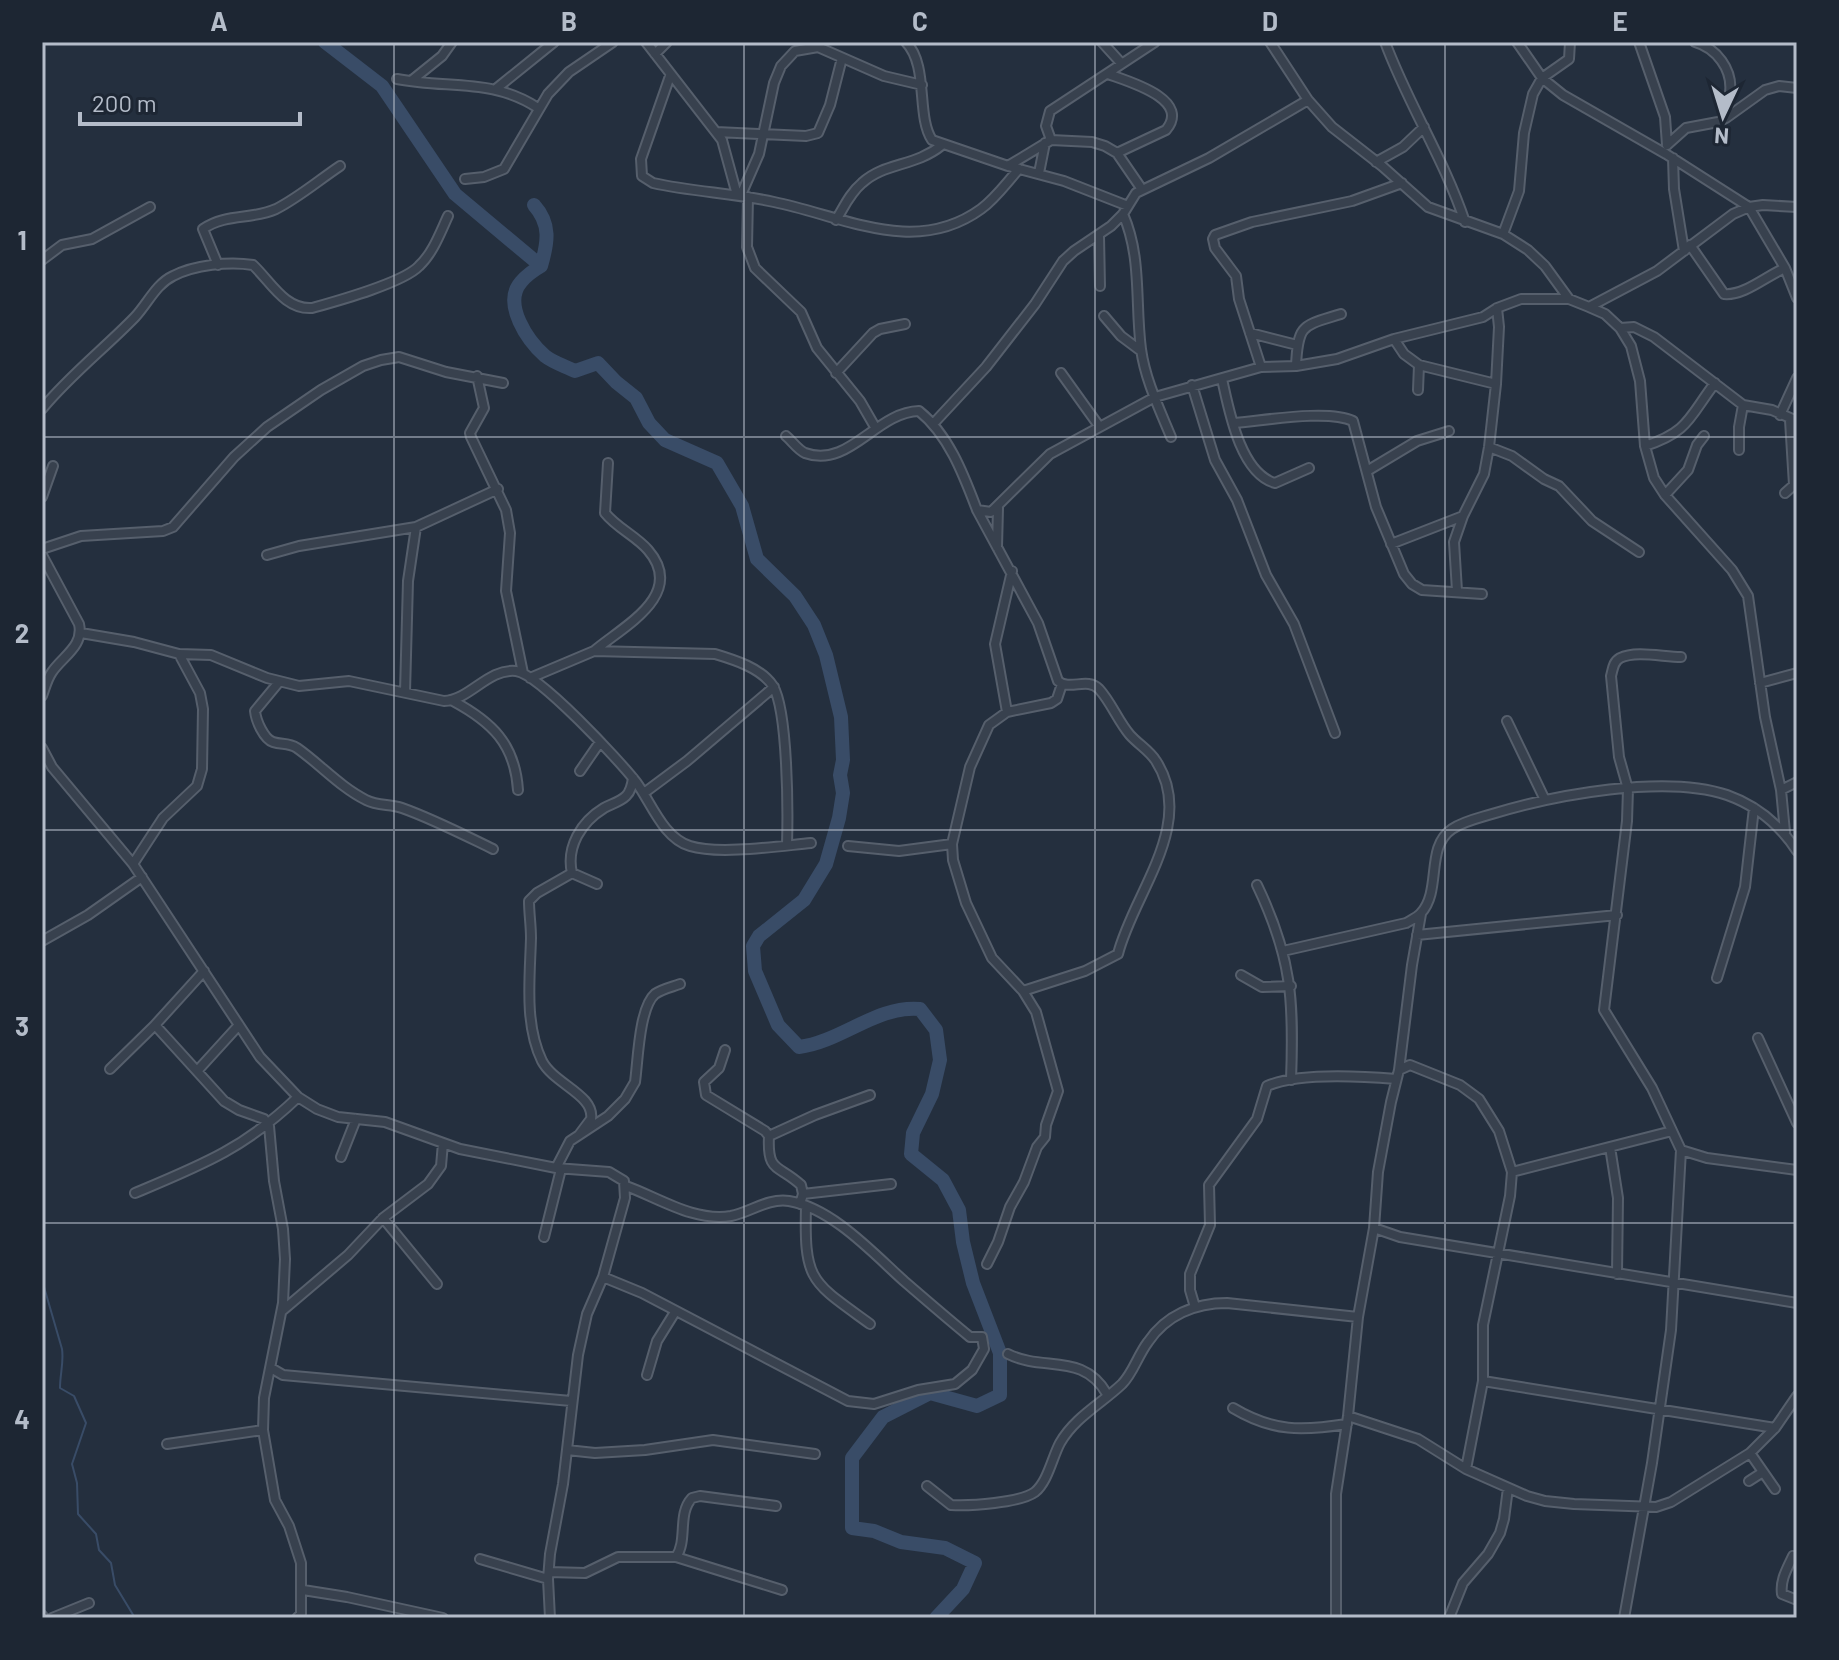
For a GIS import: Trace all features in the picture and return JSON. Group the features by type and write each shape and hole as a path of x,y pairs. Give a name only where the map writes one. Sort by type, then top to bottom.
{"street":[{"path":"411,81 442,56 452,42"},
{"path":"497,88 554,42"},
{"path":"465,179 484,177 504,169 538,108 569,72 613,42"},
{"path":"646,42 716,132 742,196 747,247 755,268 801,312 817,348 860,401 875,427"},
{"path":"655,54 667,42"},
{"path":"906,42 911,48 922,85 929,134 942,145 1039,173 1125,210"},
{"path":"1102,42 1121,63"},
{"path":"1039,173 1048,141 1046,126 1050,111 1155,42"},
{"path":"1270,42 1308,100 1332,127 1428,207 1503,234 1528,250 1545,266 1569,299"},
{"path":"1385,42 1440,157 1465,222"},
{"path":"1517,42 1542,78 1563,95 1669,152 1749,207 1785,268 1797,298"},
{"path":"1503,234 1517,204 1528,111 1542,78 1569,59 1570,42"},
{"path":"1639,42 1665,117 1674,189 1687,248 1719,290 1728,295 1746,290 1764,277 1785,268"},
{"path":"1695,42 1713,49 1719,56 1731,84 1730,93"},
{"path":"742,196 752,175 764,133 774,83 787,58 795,51 818,47 884,76 922,85"},
{"path":"716,132 806,136 818,133 830,105 842,58"},
{"path":"1108,74 1151,89 1169,106 1171,113 1166,130 1117,153"},
{"path":"670,76 641,159 642,176 653,183 788,205 836,220 892,232 921,232 961,221 982,208 1019,169"},
{"path":"397,79 497,88 521,96 538,108"},
{"path":"1669,152 1686,128 1718,122 1765,90 1779,86 1797,88"},
{"path":"933,424 1002,347 1063,261 1099,236 1125,210 1141,188 1209,158 1308,100"},
{"path":"1376,162 1403,147 1424,127"},
{"path":"1008,166 1048,141 1092,142 1117,153 1141,188"},
{"path":"836,220 861,183 886,169 921,159 942,145"},
{"path":"218,265 203,229 226,218 258,215 276,209 340,166"},
{"path":"1261,367 1239,299 1236,276 1215,248 1215,235 1252,222 1352,201 1402,183"},
{"path":"42,260 62,245 92,239 150,207"},
{"path":"1589,307 1657,271 1715,226 1749,207 1797,207"},
{"path":"1125,210 1135,257 1141,351 1171,437"},
{"path":"42,409 139,313 162,283 188,270 218,265 253,265 288,303 302,309 312,308 401,280 419,267 434,246 448,216"},
{"path":"1099,236 1100,286"},
{"path":"977,510 988,513 998,508 1009,492 1050,454 1155,397 1261,367 1296,366 1337,359 1394,339 1483,317 1497,308 1535,298 1569,299 1605,314 1620,328 1631,346 1637,366 1645,446 1654,478 1665,495 1713,547 1748,596 1760,683 1781,790 1785,832"},
{"path":"1457,591 1454,542 1484,474 1489,447 1496,384 1497,308"},
{"path":"1296,366 1300,333 1308,325 1341,314"},
{"path":"1104,316 1121,336 1141,351"},
{"path":"836,373 873,333 905,324"},
{"path":"1620,328 1629,326 1639,329 1671,349 1743,405 1793,421 1794,485 1785,493"},
{"path":"1250,333 1297,345"},
{"path":"1394,339 1404,354 1419,365 1496,384"},
{"path":"42,549 63,539 163,531 173,527 234,457 267,427 363,366 399,357 446,372 503,383"},
{"path":"1418,390 1419,365"},
{"path":"1061,373 1099,426"},
{"path":"477,376 484,408 470,433 506,510 510,533 506,591 526,675 600,742 633,778 670,833 687,846 715,849 811,843"},
{"path":"1780,415 1797,378"},
{"path":"1222,379 1244,455 1271,483 1309,468"},
{"path":"1645,446 1683,429 1715,383"},
{"path":"1192,385 1215,460 1237,500 1266,575 1294,624 1335,733"},
{"path":"1739,450 1743,405"},
{"path":"786,436 804,452 834,455 875,427 915,411 923,414 933,424 960,469 996,548 1012,571 1038,623 1062,684 1057,699 1051,703 1007,712 995,719 982,736 962,792 952,844 962,891 983,943 1003,973 1023,991 1036,1012 1058,1091 1045,1137 1037,1147 987,1264"},
{"path":"1233,423 1322,416 1350,419 1356,427 1376,507 1404,574 1422,590 1482,594"},
{"path":"1367,471 1414,443 1449,431"},
{"path":"1665,495 1688,470 1697,445 1704,436"},
{"path":"1489,447 1512,456 1559,486 1592,521 1639,552"},
{"path":"453,701 493,676 508,672 526,675 594,651 643,615 655,594 660,574 658,563 646,547 605,513 608,463"},
{"path":"42,497 53,466"},
{"path":"267,555 299,546 416,527 498,489"},
{"path":"996,548 998,508"},
{"path":"1391,544 1463,516"},
{"path":"405,692 408,581 416,527"},
{"path":"42,555 81,633 73,649 50,675 42,696"},
{"path":"1007,712 995,644 1012,571"},
{"path":"81,633 179,654 211,655 279,682 299,686 349,681 453,701 484,719 497,733 515,764 518,790"},
{"path":"594,651 715,654 765,677 774,687 780,704 786,772 787,845"},
{"path":"133,864 163,818 197,786 202,769 203,709 200,693 179,654"},
{"path":"1624,1618 1671,1330 1681,1150 1642,1069 1604,1010 1624,860 1628,789 1619,757 1611,676 1614,664 1620,658 1639,655 1681,657"},
{"path":"1760,683 1797,673"},
{"path":"279,682 255,711 267,738 296,748 326,770 343,788 369,802 419,815 493,849"},
{"path":"1023,991 1085,971 1118,954 1156,863 1168,818 1166,785 1154,758 1131,737 1098,688 1085,683 1062,684"},
{"path":"644,793 774,687"},
{"path":"1507,721 1545,800"},
{"path":"580,771 600,742"},
{"path":"42,748 52,767 133,864 260,1057 298,1097 338,1117 405,1127 443,1143 486,1155 559,1169 609,1172 621,1178 626,1186 696,1215 732,1216 773,1201 803,1205 851,1233 970,1337 982,1337 984,1349 972,1370 955,1384 918,1390 874,1404 848,1401 603,1277"},
{"path":"572,873 573,848 582,827 598,812 625,798 633,778"},
{"path":"1781,790 1797,782"},
{"path":"1336,1618 1336,1494 1358,1317 1374,1228 1378,1172 1398,1074 1417,935 1442,839 1450,829 1469,821 1545,800 1663,786 1727,795 1754,808 1785,832 1795,845"},
{"path":"1717,978 1745,887 1754,808"},
{"path":"848,846 899,851 952,844"},
{"path":"572,873 597,884"},
{"path":"572,873 529,901 529,980 536,1047 541,1059 553,1077 585,1099 590,1106 591,1119 579,1135"},
{"path":"42,941 88,915 142,877"},
{"path":"1257,885 1283,951 1291,986 1291,1080"},
{"path":"1283,951 1395,926 1421,914"},
{"path":"1417,935 1617,915"},
{"path":"110,1069 204,971"},
{"path":"1241,975 1262,987 1291,986"},
{"path":"544,1237 567,1145 598,1125 631,1091 635,1082 643,1021 649,1004 655,994 680,984"},
{"path":"155,1025 224,1101 264,1119 269,1126 284,1244 281,1312 264,1398 263,1430 275,1500 297,1545 303,1590 300,1617"},
{"path":"198,1070 239,1025"},
{"path":"1758,1038 1797,1123"},
{"path":"725,1050 719,1068 704,1082 706,1095 769,1136 770,1161 801,1185 810,1271 833,1297 870,1324"},
{"path":"1195,1307 1190,1274 1210,1225 1209,1185 1257,1119 1267,1086 1333,1076 1398,1074 1410,1065 1460,1085 1479,1099 1499,1131 1512,1172 1510,1196 1483,1325 1483,1381 1466,1469"},
{"path":"769,1136 870,1095"},
{"path":"135,1193 226,1154 269,1126 298,1097"},
{"path":"341,1157 356,1119"},
{"path":"1512,1172 1672,1131"},
{"path":"281,1312 348,1255 383,1218 428,1184 439,1172 443,1143"},
{"path":"1610,1147 1618,1198 1617,1274"},
{"path":"1681,1150 1707,1158 1797,1170"},
{"path":"803,1194 891,1184"},
{"path":"550,1618 548,1576 567,1450 571,1401 587,1314 603,1277 626,1186"},
{"path":"383,1218 437,1284"},
{"path":"1374,1228 1400,1237 1797,1303"},
{"path":"927,1486 951,1505 1014,1500 1033,1494 1040,1486 1060,1443 1074,1424 1123,1383 1147,1342 1161,1326 1195,1307 1227,1303 1358,1317"},
{"path":"647,1375 657,1341 675,1312"},
{"path":"1008,1354 1022,1360 1080,1368 1101,1384 1107,1394"},
{"path":"271,1368 283,1375 571,1401"},
{"path":"1483,1381 1775,1428"},
{"path":"1233,1408 1250,1419 1281,1428 1310,1429 1347,1420 1418,1439 1466,1469 1545,1501 1656,1507 1671,1502 1750,1453 1775,1428 1797,1396"},
{"path":"167,1444 263,1430"},
{"path":"567,1450 595,1453 645,1450 713,1440 815,1454"},
{"path":"1750,1453 1775,1489"},
{"path":"1749,1481 1763,1472"},
{"path":"1449,1618 1463,1583 1488,1554 1500,1533 1508,1488"},
{"path":"676,1557 681,1550 685,1510 692,1498 700,1496 776,1506"},
{"path":"1793,1556 1781,1587 1782,1594 1797,1600"},
{"path":"480,1559 548,1576 585,1573 618,1557 676,1557 782,1590"},
{"path":"303,1590 443,1618"},
{"path":"52,1618 89,1603"}],"waterway":[{"path":"325,42 382,86 455,194 541,266"},
{"path":"534,205 546,226 546,241 541,266 525,278 516,291 516,311 525,332 545,356 556,363 575,371 598,363 636,398 649,423 665,440 717,463 742,506 757,559 795,596 814,625 826,655 841,717 843,760 840,775 843,793 839,818 826,864 804,900 759,936 753,946 755,971 778,1025 799,1047 904,1009 920,1009 936,1030 940,1060 932,1094 913,1133 911,1154 943,1180 959,1210 973,1283 1000,1353 1000,1395 977,1406 930,1393 883,1417 852,1458 852,1528 874,1531 901,1542 945,1548 975,1563 963,1589 936,1618"},
{"path":"42,1280 62,1349 60,1388 74,1396 86,1423 72,1464 77,1483 78,1514 96,1534 99,1550 111,1563 115,1585 135,1618"}]}
